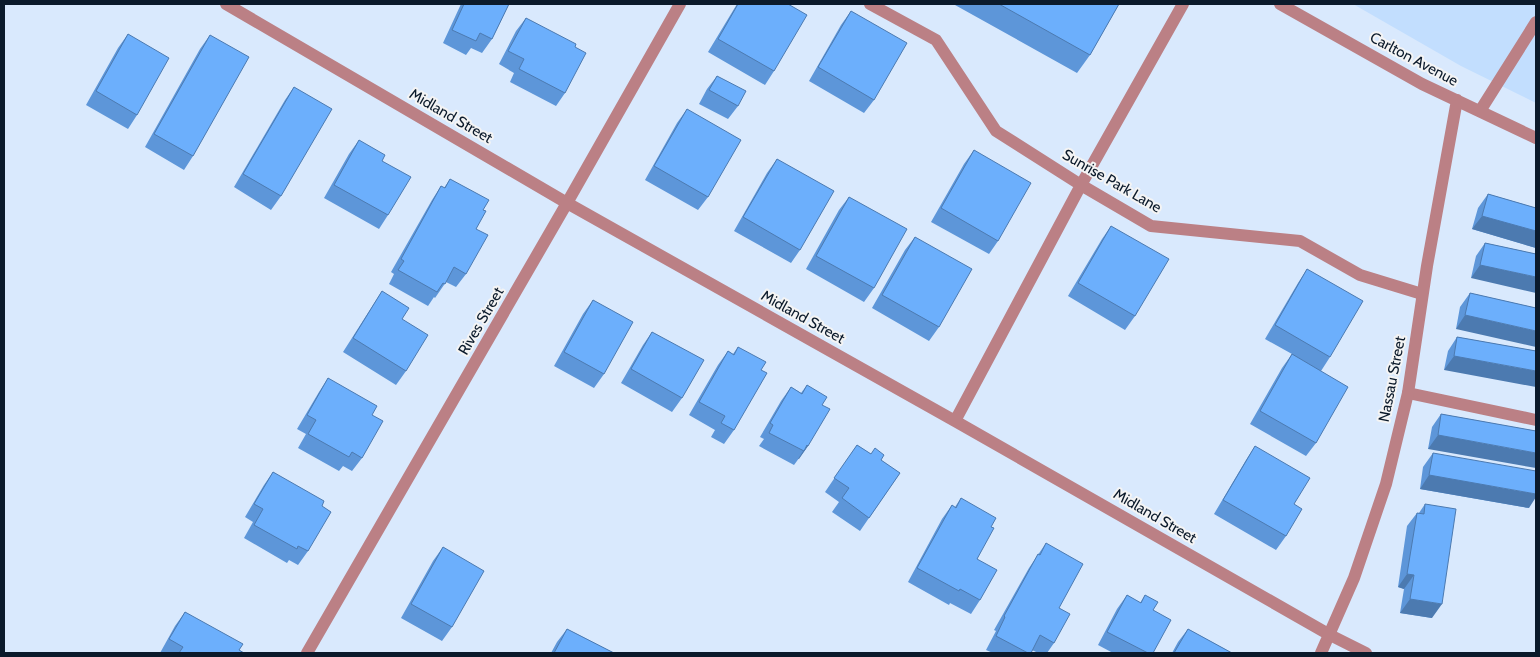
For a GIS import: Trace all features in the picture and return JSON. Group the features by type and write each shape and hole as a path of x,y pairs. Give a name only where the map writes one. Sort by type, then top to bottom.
{"street":[{"name":"Midland Street","path":"226,4 567,203 1330,635 1366,653"},
{"name":"Rives Street","path":"307,653 680,4"},
{"name":"Sunrise Park Lane","path":"870,4 936,40 996,131 1151,226 1300,241 1360,275 1422,294"},
{"path":"955,421 1082,185 1183,4"},
{"name":"Carlton Avenue","path":"1280,4 1422,84 1536,138"},
{"path":"1480,111 1536,22"},
{"name":"Nassau Street","path":"1321,653 1354,578 1386,484 1408,393 1422,294 1456,100"},
{"path":"1408,393 1536,420"}],"shaded area":[{"path":"1353,4 1536,4 1536,103 1461,66"}],"building":[{"path":"464,4 509,4 492,39 480,33 476,41 452,30"},
{"path":"738,4 788,4 807,15 774,71 718,39"},
{"path":"999,4 1119,4 1090,55"},
{"path":"851,11 907,43 874,100 818,67"},
{"path":"526,18 576,44 575,47 586,53 565,93 519,69 524,59 508,51"},
{"path":"128,34 169,58 137,115 96,91"},
{"path":"210,35 249,57 193,156 154,134"},
{"path":"717,76 746,91 738,106 709,90"},
{"path":"294,87 332,109 281,196 243,174"},
{"path":"687,109 741,140 708,197 654,166"},
{"path":"359,140 385,155 382,161 411,177 388,215 334,185"},
{"path":"974,150 1031,183 998,241 941,208"},
{"path":"777,159 834,191 800,250 743,217"},
{"path":"450,179 489,200 483,210 486,211 476,229 488,235 466,274 454,267 445,284 443,283 437,292 398,270 404,261 401,259 441,186 445,188"},
{"path":"1488,194 1536,208 1536,231 1482,216"},
{"path":"849,197 907,229 874,288 816,256"},
{"path":"1111,226 1169,259 1135,316 1078,283"},
{"path":"915,237 972,269 939,327 882,295"},
{"path":"1485,243 1536,254 1536,277 1480,265"},
{"path":"1307,269 1363,301 1330,357 1275,325"},
{"path":"382,291 409,308 402,319 428,335 406,371 353,338"},
{"path":"1470,293 1536,308 1536,331 1465,315"},
{"path":"593,300 633,322 604,374 564,352"},
{"path":"652,332 704,360 682,398 631,369"},
{"path":"1457,337 1536,351 1536,371 1454,356"},
{"path":"738,347 766,362 761,370 767,373 734,430 721,423 725,416 699,402 728,351 734,355"},
{"path":"1292,354 1348,387 1316,443 1260,411"},
{"path":"328,378 377,406 372,415 383,421 362,458 352,452 349,457 308,434 316,420 307,415"},
{"path":"807,385 827,397 822,405 830,409 804,451 769,433 773,425 770,423 791,387 802,394"},
{"path":"1441,414 1536,431 1536,453 1438,435"},
{"path":"857,445 871,454 875,448 884,455 881,460 900,473 869,518 842,498 849,488 834,478"},
{"path":"1255,446 1310,478 1294,504 1302,509 1286,536 1223,500"},
{"path":"1433,453 1536,471 1536,494 1429,475"},
{"path":"273,472 324,501 322,506 331,512 308,551 298,546 297,549 254,525 263,509 254,504"},
{"path":"961,498 996,518 991,527 994,528 977,559 997,570 980,600 917,568 952,505 956,508"},
{"path":"1425,504 1456,509 1442,604 1410,599 1414,575 1407,574 1417,513 1424,514"},
{"path":"1046,543 1083,564 1059,608 1070,614 1054,643 1040,635 1031,653 1028,653 996,636 1004,616"},
{"path":"443,547 484,571 452,627 411,604"},
{"path":"1127,595 1141,603 1145,595 1158,602 1153,610 1171,620 1153,653 1148,653 1107,632"},
{"path":"185,612 243,644 239,650 244,653 179,653 183,647 169,639"},
{"path":"567,629 614,653 554,653"},
{"path":"1188,629 1232,653 1174,653"}]}
